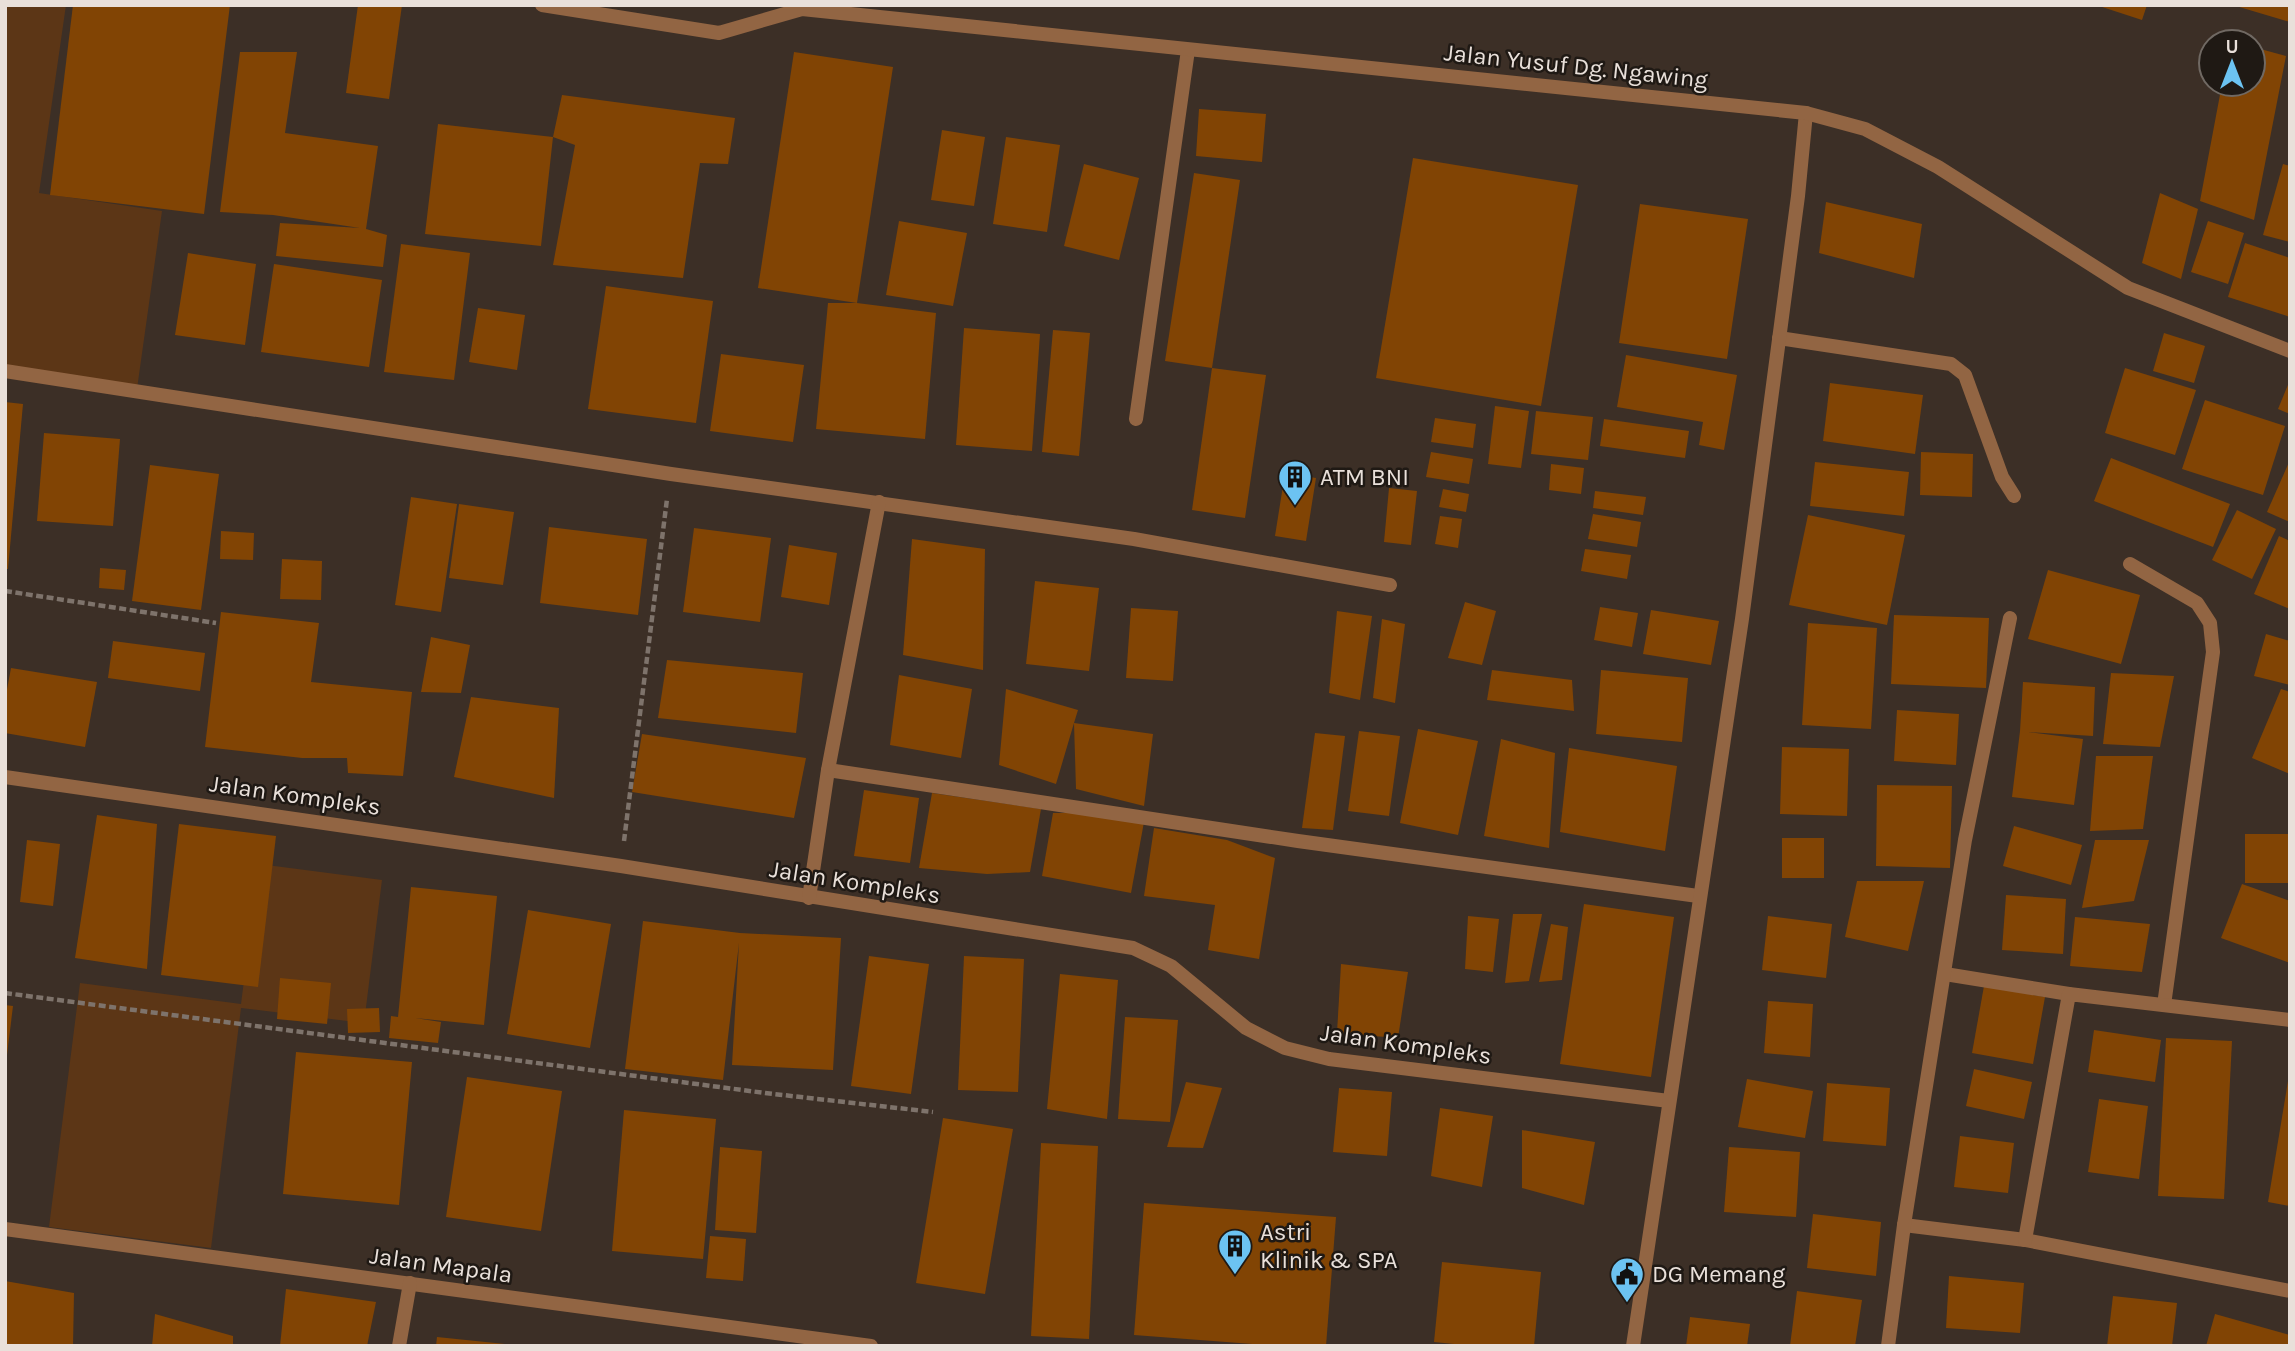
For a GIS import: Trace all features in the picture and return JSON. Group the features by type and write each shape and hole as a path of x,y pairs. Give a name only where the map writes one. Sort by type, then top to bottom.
{"street":[{"name":"Jalan Yusuf Dg. Ngawing","path":"542,5 719,33 799,7 1806,113 1865,129 1938,167 2128,288 2290,351"},
{"path":"1136,419 1188,50"},
{"path":"1633,1346 1698,896 1742,619 1798,196 1806,113"},
{"path":"1779,338 1951,364 1965,375 2002,477 2014,496"},
{"path":"5,371 671,474 1134,539 1390,585"},
{"path":"809,898 828,770 879,502"},
{"path":"2130,564 2197,603 2210,623 2213,652 2165,1005"},
{"path":"1888,1346 1904,1225 1965,840 2010,618"},
{"path":"828,770 1298,841 1698,896"},
{"name":"Jalan Kompleks","path":"5,777 621,866 1132,948 1171,966 1246,1028 1285,1048 1329,1059 1669,1101"},
{"path":"1945,974 2069,994 2290,1020"},
{"path":"2025,1240 2069,994"},
{"path":"1904,1225 2025,1240 2290,1291"},
{"name":"Jalan Mapala","path":"5,1229 871,1346"},
{"path":"399,1346 410,1283"}],"path":[{"path":"621,866 671,474"},
{"path":"5,591 216,623"},
{"path":"5,993 765,1093 933,1112"}],"shaded area":[{"path":"5,5 66,5 39,193 162,211 136,396 5,377"},
{"path":"259,864 382,880 364,1023 241,1008 211,1248 49,1227 80,983 241,1004"}],"building":[{"path":"73,5 230,5 204,214 50,195"},
{"path":"358,5 402,5 389,99 346,93"},
{"path":"2096,5 2147,5 2142,20"},
{"path":"2290,5 2290,22 2236,6"},
{"path":"2267,51 2286,56 2254,220 2200,201 2219,98 2267,98"},
{"path":"240,52 297,52 285,133 378,146 366,229 387,235 383,267 276,256 280,223 360,228 273,215 220,212"},
{"path":"794,52 893,67 857,303 758,288"},
{"path":"562,95 735,118 728,164 700,163 683,278 553,265 575,145 553,137"},
{"path":"1199,109 1266,114 1262,162 1196,156"},
{"path":"438,124 553,137 541,246 425,234"},
{"path":"942,130 985,137 974,206 931,200"},
{"path":"1006,137 1060,145 1047,232 993,224"},
{"path":"1413,158 1578,185 1541,406 1376,378"},
{"path":"1084,164 1139,178 1119,260 1064,246"},
{"path":"2283,164 2290,166 2290,242 2263,235"},
{"path":"1194,173 1240,180 1212,368 1165,361"},
{"path":"2160,193 2198,209 2181,279 2142,263"},
{"path":"1826,202 1922,224 1914,278 1819,253"},
{"path":"1640,204 1748,219 1727,359 1619,343"},
{"path":"899,221 967,233 953,306 886,295"},
{"path":"2208,221 2244,233 2228,284 2191,272"},
{"path":"2245,243 2290,258 2290,317 2228,297"},
{"path":"401,244 470,253 454,380 384,372"},
{"path":"188,253 256,264 245,345 175,335"},
{"path":"274,264 382,280 369,367 261,352"},
{"path":"606,286 713,301 696,423 588,409"},
{"path":"828,303 857,303 936,313 925,439 816,429"},
{"path":"478,308 525,315 517,370 469,362"},
{"path":"964,328 1040,334 1032,451 956,445"},
{"path":"1053,330 1090,333 1079,456 1042,452"},
{"path":"2164,333 2205,346 2194,383 2153,371"},
{"path":"721,354 804,365 793,442 710,431"},
{"path":"1626,355 1737,375 1724,450 1699,445 1703,422 1617,407"},
{"path":"1212,368 1266,375 1245,518 1192,510"},
{"path":"2125,368 2196,390 2175,455 2105,433"},
{"path":"2290,380 2290,414 2278,409"},
{"path":"1830,383 1923,395 1915,454 1823,441"},
{"path":"2205,400 2285,426 2263,495 2182,469"},
{"path":"5,402 23,404 8,569 5,569"},
{"path":"1495,406 1529,411 1521,468 1488,464"},
{"path":"1536,411 1593,417 1588,460 1531,454"},
{"path":"1435,418 1476,424 1473,448 1431,442"},
{"path":"1604,419 1689,431 1685,458 1600,446"},
{"path":"44,433 120,439 113,526 37,521"},
{"path":"1431,452 1473,459 1469,484 1426,477"},
{"path":"1921,452 1973,454 1972,497 1920,495"},
{"path":"2111,458 2230,504 2213,547 2094,501"},
{"path":"2290,460 2290,522 2267,512"},
{"path":"1815,462 1909,472 1904,516 1810,506"},
{"path":"1551,464 1584,468 1581,494 1549,490"},
{"path":"150,465 219,474 201,610 132,601"},
{"name":"ATM BNI","path":"1285,473 1316,478 1306,541 1275,536"},
{"path":"1389,488 1417,491 1411,545 1384,542"},
{"path":"1443,489 1469,494 1466,512 1439,507"},
{"path":"1595,491 1646,497 1643,515 1593,508"},
{"path":"411,497 457,504 441,612 395,605"},
{"path":"459,504 514,512 503,585 449,578"},
{"path":"2237,510 2276,529 2252,579 2212,560"},
{"path":"1593,514 1641,522 1637,547 1588,539"},
{"path":"1808,515 1905,535 1887,625 1789,605"},
{"path":"1440,516 1462,519 1458,548 1435,544"},
{"path":"549,527 647,539 638,615 540,603"},
{"path":"694,528 771,538 760,622 683,612"},
{"path":"221,531 254,533 253,560 220,559"},
{"path":"2279,536 2290,541 2290,609 2254,594"},
{"path":"912,539 985,549 983,670 903,655"},
{"path":"789,545 837,553 829,605 781,597"},
{"path":"1585,549 1631,555 1627,579 1581,571"},
{"path":"282,559 322,561 321,600 280,599"},
{"path":"100,568 126,570 124,590 99,588"},
{"path":"2048,570 2140,595 2121,664 2028,639"},
{"path":"1035,581 1099,588 1089,671 1026,664"},
{"path":"1465,602 1496,611 1482,665 1448,658"},
{"path":"1600,607 1638,613 1632,647 1594,640"},
{"path":"1131,608 1178,611 1173,681 1126,678"},
{"path":"1651,610 1719,621 1711,665 1643,654"},
{"path":"1337,611 1372,616 1360,700 1329,693"},
{"path":"221,612 319,623 311,682 412,692 403,776 348,773 347,758 302,758 205,747"},
{"path":"1894,615 1989,618 1986,688 1891,684"},
{"path":"1382,619 1405,624 1395,703 1373,698"},
{"path":"1808,623 1877,628 1871,729 1802,725"},
{"path":"2266,634 2290,641 2290,685 2254,676"},
{"path":"431,637 470,645 461,693 421,692"},
{"path":"113,641 205,653 200,691 108,678"},
{"path":"667,660 803,673 796,733 658,718"},
{"path":"11,668 97,682 85,747 5,733 5,700"},
{"path":"1492,670 1572,680 1574,711 1487,700"},
{"path":"1601,670 1688,678 1682,742 1596,734"},
{"path":"2111,673 2174,676 2160,747 2103,744"},
{"path":"899,675 972,689 961,758 890,745"},
{"path":"2023,682 2095,687 2093,736 2028,732 2083,739 2074,805 2012,797"},
{"path":"1006,689 1078,710 1056,784 999,765"},
{"path":"2281,689 2290,692 2290,774 2252,758"},
{"path":"471,697 559,708 554,798 454,777"},
{"path":"1897,710 1959,714 1956,765 1894,761"},
{"path":"1074,723 1153,734 1144,806 1076,789"},
{"path":"1418,729 1478,741 1458,835 1400,823"},
{"path":"1359,731 1400,736 1389,816 1348,811"},
{"path":"1315,733 1345,736 1333,830 1302,828"},
{"path":"642,734 806,758 794,818 632,792"},
{"path":"1501,739 1555,753 1549,848 1484,836"},
{"path":"1782,747 1849,749 1847,816 1780,814"},
{"path":"1569,748 1677,766 1665,851 1560,832"},
{"path":"2096,756 2153,756 2143,829 2090,831"},
{"path":"1877,785 1952,786 1950,868 1876,866"},
{"path":"864,790 919,798 910,863 854,856"},
{"path":"932,793 1041,809 1030,872 987,874 919,868"},
{"path":"1053,813 1085,813 1144,822 1131,893 1042,876"},
{"path":"97,815 157,824 147,969 75,958"},
{"path":"179,824 276,836 258,987 161,975"},
{"path":"2014,826 2082,845 2071,885 2003,866"},
{"path":"1154,828 1227,840 1275,858 1259,959 1208,950 1215,905 1144,896"},
{"path":"2245,834 2290,834 2290,883 2245,883"},
{"path":"1782,838 1824,838 1824,878 1782,878"},
{"path":"27,840 60,844 53,906 20,902"},
{"path":"2095,840 2149,840 2134,901 2082,908"},
{"path":"1857,881 1924,881 1908,951 1845,937"},
{"path":"2242,884 2290,901 2290,963 2221,938"},
{"path":"411,887 497,896 484,1025 415,1018 441,1022 438,1043 389,1038 391,1016 398,1017"},
{"path":"2006,895 2066,899 2063,954 2002,950"},
{"path":"1584,904 1674,917 1651,1077 1560,1064"},
{"path":"528,910 611,924 590,1048 507,1034"},
{"path":"1513,914 1542,914 1529,981 1505,983"},
{"path":"1468,916 1499,919 1493,972 1465,969"},
{"path":"1768,916 1832,924 1826,978 1762,970"},
{"path":"2075,917 2150,924 2142,972 2070,966"},
{"path":"643,921 740,933 841,938 833,1070 732,1065 739,943 723,1080 625,1069"},
{"path":"1551,924 1568,927 1562,980 1539,982"},
{"path":"869,956 929,964 911,1094 851,1086"},
{"path":"964,956 1024,959 1018,1092 958,1090"},
{"path":"1341,964 1408,972 1398,1038 1337,1033"},
{"path":"1060,974 1118,980 1107,1119 1047,1109"},
{"path":"280,978 331,983 327,1024 277,1019"},
{"path":"1984,986 2045,997 2033,1064 1972,1053"},
{"path":"1768,1001 1813,1004 1810,1057 1764,1053"},
{"path":"5,1005 13,1006 7,1055 5,1055"},
{"path":"379,1008 380,1032 348,1033 347,1009"},
{"path":"1125,1017 1178,1020 1170,1122 1118,1119"},
{"path":"2094,1030 2161,1040 2155,1082 2088,1072"},
{"path":"2166,1038 2232,1041 2224,1199 2158,1196"},
{"path":"296,1052 412,1062 399,1205 283,1194"},
{"path":"1974,1069 2032,1082 2024,1119 1966,1106"},
{"path":"467,1077 562,1091 541,1231 446,1217"},
{"path":"1747,1079 1813,1091 1805,1138 1738,1127"},
{"path":"2290,1081 2290,1206 2268,1202"},
{"path":"1186,1082 1222,1088 1203,1148 1167,1147"},
{"path":"1827,1083 1890,1088 1886,1146 1823,1141"},
{"path":"1339,1088 1392,1092 1387,1156 1333,1152"},
{"path":"2099,1099 2148,1106 2139,1179 2088,1172"},
{"path":"1440,1108 1493,1116 1482,1187 1431,1176"},
{"path":"624,1110 716,1119 703,1259 612,1251"},
{"path":"943,1118 1013,1129 985,1294 916,1283"},
{"path":"1522,1130 1595,1142 1584,1205 1522,1188"},
{"path":"1960,1136 2014,1143 2008,1193 1954,1187"},
{"path":"1041,1143 1098,1146 1089,1339 1031,1336"},
{"path":"720,1147 762,1151 756,1233 715,1230"},
{"path":"1729,1147 1800,1152 1796,1217 1724,1212"},
{"name":"Astri Klinik & SPA","path":"1144,1203 1336,1217 1326,1346 1280,1346 1134,1335"},
{"path":"1813,1214 1881,1222 1876,1276 1807,1268"},
{"path":"710,1236 746,1239 743,1281 706,1278"},
{"path":"1442,1262 1541,1272 1534,1346 1474,1346 1434,1342"},
{"path":"1949,1276 2024,1283 2020,1333 1946,1328"},
{"path":"5,1281 74,1293 73,1346 5,1346"},
{"path":"286,1289 376,1302 367,1346 280,1346"},
{"path":"1797,1291 1862,1300 1855,1346 1790,1346"},
{"path":"2113,1296 2177,1303 2172,1346 2107,1346"},
{"path":"155,1314 233,1336 233,1346 152,1346"},
{"path":"2215,1314 2290,1335 2290,1346 2206,1346"},
{"path":"1690,1317 1750,1324 1747,1346 1686,1346"},
{"path":"437,1337 505,1344 505,1346 436,1346"}],"place":[{"name":"ATM BNI","path":"1295,507"},
{"name":"Astri Klinik & SPA","path":"1235,1276"},
{"name":"DG Memang","path":"1627,1304"}]}
